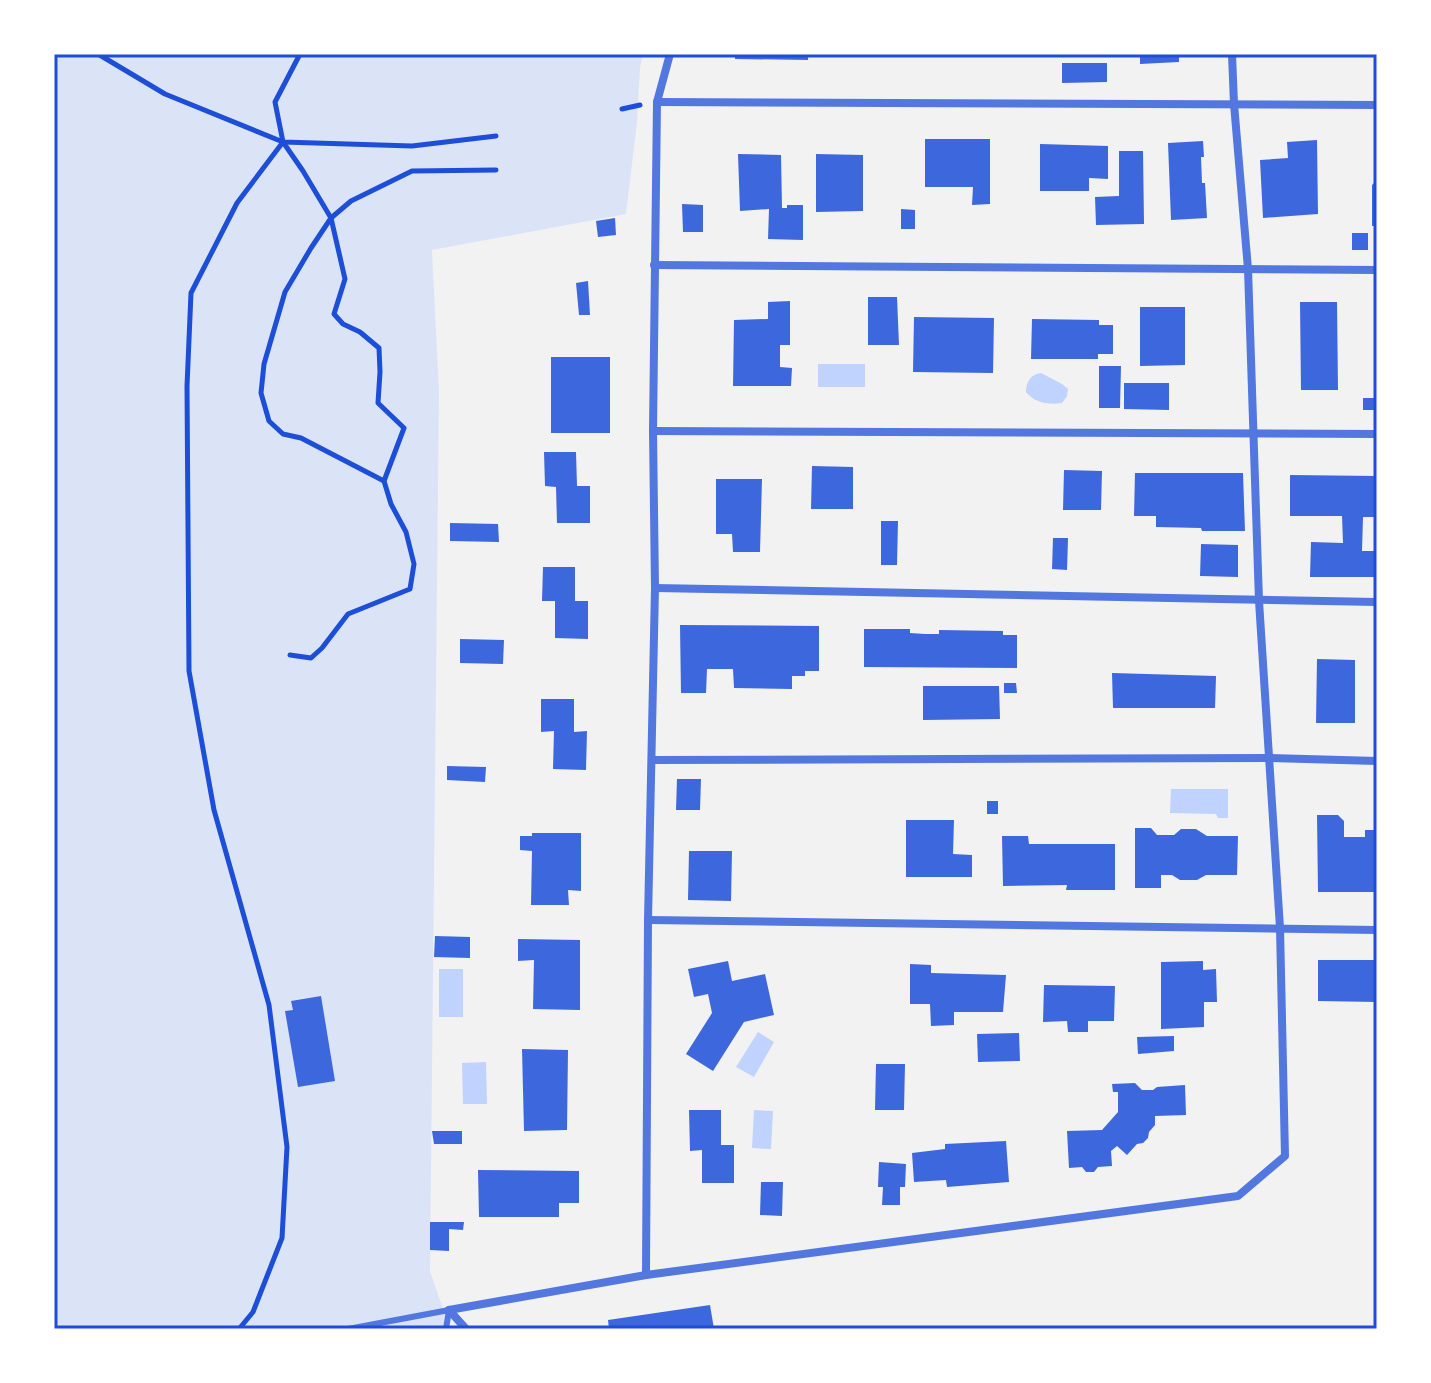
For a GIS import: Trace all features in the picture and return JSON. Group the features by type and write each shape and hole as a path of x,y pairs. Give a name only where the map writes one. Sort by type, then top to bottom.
{"street":[{"path":"646,1275 648,920 655,588 653,431 657,102 670,54"},
{"path":"449,1310 646,1275 1238,1196 1285,1156 1280,928 1259,601 1248,269 1232,54"},
{"path":"657,102 1377,105"},
{"path":"654,265 1377,270"},
{"path":"653,431 1377,434"},
{"path":"655,588 1377,602"},
{"path":"652,760 1270,758 1377,761"},
{"path":"648,920 1377,930"},
{"path":"449,1310 466,1329"}],"lane":[{"path":"348,1329 449,1310 446,1329"}],"path":[{"path":"98,54 165,94 283,142 412,146 496,136"},
{"path":"290,655 311,658 348,614 410,589 414,564 406,532 391,504 384,481 404,428 378,403 379,348 360,332 343,324 334,314 345,279 331,218 283,142 275,102 300,54"},
{"path":"239,1329 253,1312 282,1238 287,1147 269,1005 214,810 189,671 187,386 191,293 237,203 283,142"},
{"path":"384,481 301,438 283,434 269,421 261,393 264,364 285,292 331,218 351,201 412,171 496,170"}],"shaded area":[{"path":"54,54 643,54 626,214 432,250 439,391 430,1271 450,1329 54,1329"}],"water":[{"path":"818,364 865,364 865,387 818,387"},
{"path":"1041,373 1068,389 1062,403 1042,402 1026,392 1030,379"},
{"path":"1171,789 1228,789 1228,818 1218,818 1216,814 1170,813"},
{"path":"439,969 463,969 463,1017 439,1017"},
{"path":"758,1032 774,1042 754,1077 736,1067"},
{"path":"486,1062 487,1104 463,1104 462,1063"},
{"path":"754,1110 773,1111 771,1149 752,1148"}],"building":[{"path":"735,54 808,54 808,60 735,59"},
{"path":"1140,54 1179,54 1179,62 1140,64"},
{"path":"1062,63 1107,63 1107,82 1062,83"},
{"path":"925,139 990,139 990,204 972,205 973,187 925,187"},
{"path":"1317,140 1318,214 1263,218 1260,160 1288,158 1287,142"},
{"path":"1203,141 1202,183 1205,183 1207,218 1171,220 1168,143"},
{"path":"1040,144 1108,146 1108,179 1089,178 1089,191 1040,191"},
{"path":"1119,151 1143,151 1144,224 1096,225 1095,197 1119,196"},
{"path":"738,154 781,155 782,208 803,205 803,240 768,239 769,209 740,211"},
{"path":"816,154 863,155 863,211 816,212"},
{"path":"1377,180 1377,226 1372,226 1372,185"},
{"path":"682,204 703,205 703,232 683,232"},
{"path":"901,209 915,210 915,229 901,229"},
{"path":"615,218 616,235 598,237 596,221"},
{"path":"1352,233 1368,233 1368,250 1352,250"},
{"path":"588,281 590,315 579,315 576,283"},
{"path":"868,297 897,297 899,345 868,345"},
{"path":"790,301 790,345 780,345 780,367 792,368 791,386 733,386 734,320 768,319 768,302"},
{"path":"1300,302 1337,302 1338,390 1301,390"},
{"path":"1140,307 1185,307 1185,365 1140,366"},
{"path":"914,317 994,318 993,373 913,372"},
{"path":"1032,319 1099,320 1099,325 1113,325 1113,354 1098,354 1098,359 1031,359"},
{"path":"551,357 610,357 610,433 551,433"},
{"path":"1099,366 1121,366 1120,408 1099,408"},
{"path":"1124,383 1169,383 1169,410 1124,409"},
{"path":"1363,398 1376,398 1376,410 1363,410"},
{"path":"544,452 576,452 577,486 590,486 590,523 557,523 556,487 545,486"},
{"path":"812,466 853,467 853,509 811,509"},
{"path":"1064,470 1102,471 1101,510 1063,510"},
{"path":"1135,473 1243,473 1245,531 1156,527 1156,516 1134,516"},
{"path":"1290,475 1377,476 1377,517 1363,517 1362,551 1377,551 1377,577 1310,577 1311,542 1343,543 1342,516 1290,516"},
{"path":"716,479 762,479 760,552 733,552 732,534 716,534"},
{"path":"881,521 898,521 897,565 881,565"},
{"path":"450,523 498,524 499,542 450,541"},
{"path":"1053,538 1068,538 1067,570 1052,569"},
{"path":"1201,544 1238,545 1238,577 1200,576"},
{"path":"543,567 575,567 575,601 588,601 588,639 555,638 555,601 542,601"},
{"path":"680,625 819,626 819,671 805,671 805,676 792,676 792,689 734,688 733,669 707,669 706,693 681,693"},
{"path":"864,629 910,629 910,633 925,634 939,634 939,630 1003,631 1003,635 1017,635 1017,668 864,667"},
{"path":"460,639 504,640 503,664 460,663"},
{"path":"1317,659 1355,660 1355,723 1316,723"},
{"path":"1112,673 1216,676 1215,708 1113,708"},
{"path":"1004,683 1016,683 1017,693 1004,693"},
{"path":"923,686 999,686 1000,719 923,720"},
{"path":"541,699 574,699 574,732 587,731 586,770 553,769 554,731 541,732"},
{"path":"447,766 486,767 485,782 447,780"},
{"path":"677,779 701,779 700,810 676,810"},
{"path":"987,801 998,801 998,814 987,814"},
{"path":"1317,815 1338,815 1344,821 1344,837 1365,837 1365,830 1377,830 1377,892 1318,892"},
{"path":"906,820 954,820 953,854 972,855 972,877 906,877"},
{"path":"1135,828 1151,828 1157,835 1174,835 1181,829 1196,829 1207,836 1238,836 1237,875 1206,875 1197,880 1180,880 1172,875 1161,875 1161,888 1135,888"},
{"path":"532,833 581,833 581,891 568,890 569,905 531,905 532,851 520,850 520,836 532,836"},
{"path":"1002,836 1028,836 1029,844 1115,844 1115,890 1066,890 1067,885 1003,886"},
{"path":"689,851 732,851 731,901 688,900"},
{"path":"435,936 470,937 470,958 434,957"},
{"path":"518,939 580,940 580,1010 533,1009 534,960 518,961"},
{"path":"1318,960 1377,960 1377,1002 1318,1001"},
{"path":"728,961 732,981 765,974 774,1015 744,1022 713,1071 686,1054 712,1013 708,994 694,997 688,969"},
{"path":"1203,961 1203,970 1216,969 1217,1002 1204,1002 1204,1027 1161,1029 1161,962"},
{"path":"910,964 931,965 931,973 1006,975 1003,1012 954,1012 954,1025 931,1026 930,1004 910,1004"},
{"path":"1044,985 1115,986 1114,1021 1088,1021 1088,1032 1068,1032 1067,1021 1043,1022"},
{"path":"321,996 335,1081 298,1087 285,1011 293,1010 291,1001"},
{"path":"1019,1033 1020,1061 978,1062 977,1034"},
{"path":"1174,1036 1174,1051 1138,1054 1137,1037"},
{"path":"522,1049 568,1050 567,1130 524,1131"},
{"path":"876,1064 905,1064 904,1110 875,1110"},
{"path":"1135,1083 1142,1090 1185,1085 1186,1115 1155,1116 1155,1125 1143,1143 1137,1144 1127,1155 1117,1146 1111,1151 1112,1166 1098,1167 1094,1172 1086,1172 1082,1167 1069,1168 1067,1131 1102,1130 1118,1112 1118,1092 1113,1092 1112,1084"},
{"path":"689,1110 721,1110 721,1145 734,1145 734,1183 702,1183 702,1150 690,1151"},
{"path":"432,1131 462,1131 462,1144 434,1144"},
{"path":"1006,1141 1009,1182 947,1187 946,1180 914,1182 912,1153 945,1149 945,1144"},
{"path":"879,1162 906,1164 905,1187 900,1187 900,1205 882,1205 883,1187 878,1187"},
{"path":"478,1170 579,1171 579,1203 559,1203 559,1217 479,1217"},
{"path":"761,1182 783,1182 782,1216 760,1215"},
{"path":"430,1222 464,1222 463,1230 449,1229 449,1251 430,1250"},
{"path":"710,1305 714,1329 609,1329 608,1320"}]}
